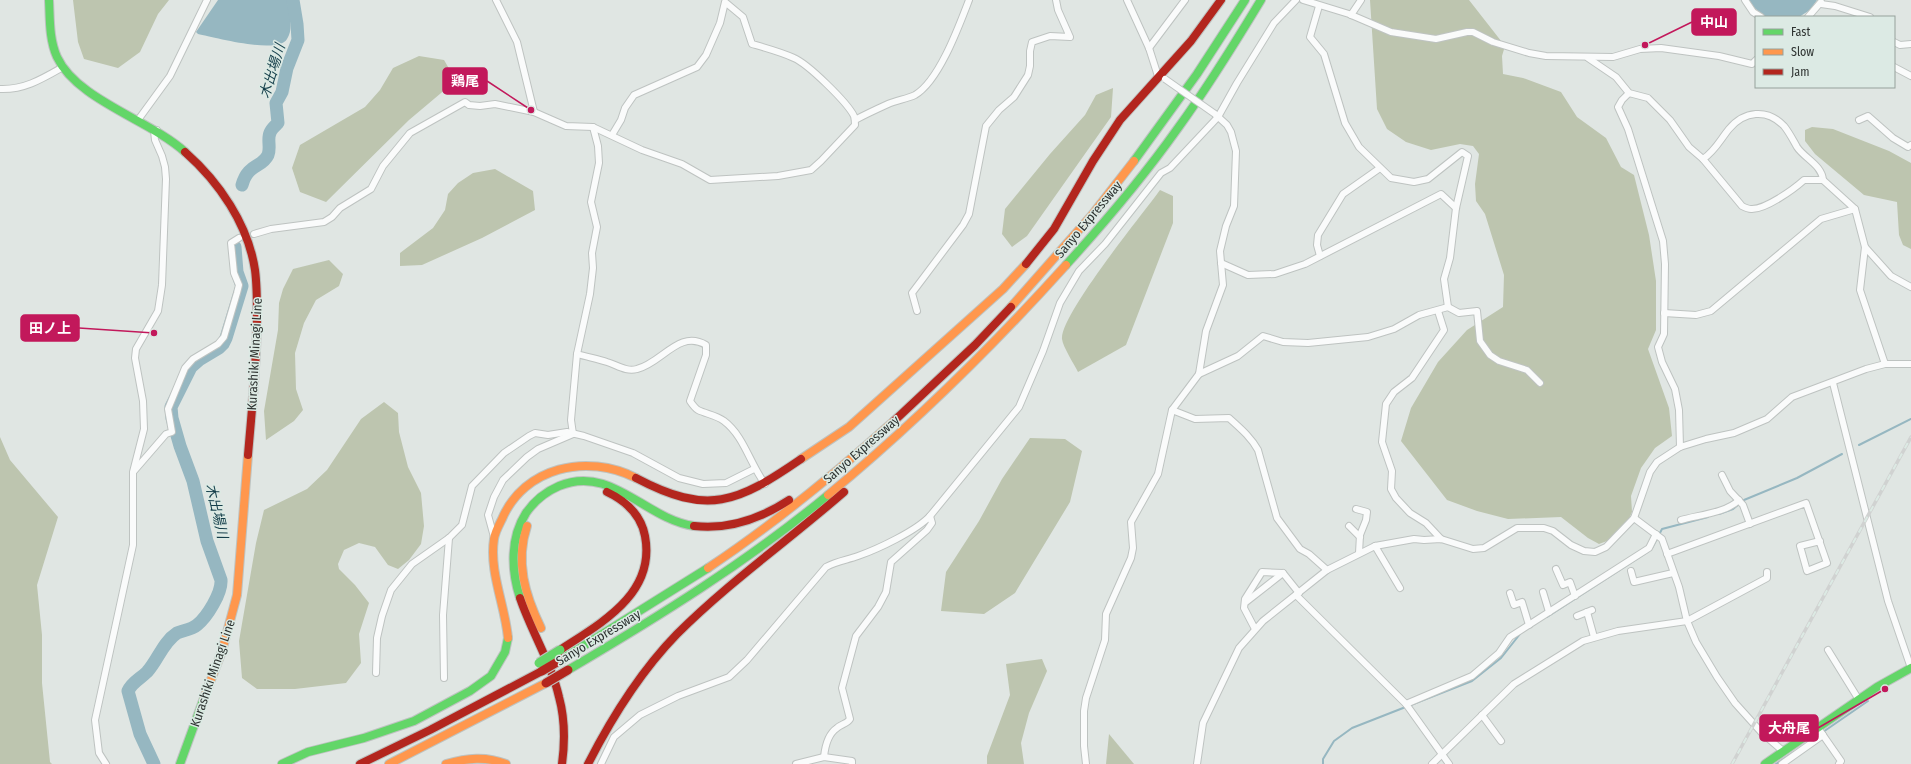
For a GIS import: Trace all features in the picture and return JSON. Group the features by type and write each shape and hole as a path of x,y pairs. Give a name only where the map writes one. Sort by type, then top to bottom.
{"main road":[{"name":"Kurashiki Minagi Line","path":"49,0 51,35 57,56 63,67 84,89 157,130 185,150 200,165 222,192 243,230 255,269 258,294 257,341 237,595 226,640 180,764"},
{"path":"282,764 308,752 364,738 414,721 470,691 490,676 505,652 508,637 495,573 493,548 494,537 506,509 518,492 533,480 550,472 568,467 603,468 631,476 662,492 702,501 728,499 765,484 849,427 1004,289 1054,229 1093,161 1116,126 1162,77 1221,0"},
{"name":"Sanyo Expressway","path":"562,654 689,581 771,523 834,474 969,353 1088,221 1131,167 1180,100 1245,0"},
{"name":"Sanyo Expressway","path":"389,764 546,683 648,623 696,592 784,530 849,478 922,414 1016,321 1098,230 1139,179 1192,108 1261,0"},
{"path":"588,764 625,698 649,666 677,635 724,592 829,504 893,445 922,414"},
{"path":"562,764 564,730 559,694 543,650 525,612 514,571 514,548 519,526 529,508 536,501 559,486 577,481 594,481 620,490 675,521 695,526 725,526 746,522 770,513 803,491 834,474"},
{"path":"360,764 430,730 541,667 562,654 626,602 638,586 646,570 648,554 647,538 638,518 624,501 596,489 574,489 554,496 545,502 531,518 526,528 522,549 522,570 526,588 536,620 557,665 568,703 571,730 570,764"},
{"path":"1765,764 1783,751 1821,732 1859,700 1911,668"},
{"path":"446,764 480,758 498,760 506,764"}],"street":[{"path":"138,120 170,76 207,0"},
{"path":"496,0 516,42 534,112"},
{"path":"855,120 889,103 914,95 926,87 940,64 969,0"},
{"path":"917,311 912,293 963,225 969,214 986,126 999,110 1014,97 1028,75 1032,42 1050,36 1070,37 1058,10 1056,0"},
{"path":"1086,764 1084,746 1084,711 1086,698 1105,640 1106,614 1131,558 1133,548 1131,522 1158,474 1172,410 1199,374 1206,331 1223,285 1220,251 1226,226 1234,206 1236,151 1231,132 1216,116 1162,77 1128,0"},
{"path":"1149,48 1185,0"},
{"path":"601,764 614,737 640,715 678,696 729,677 747,660 826,567 837,561 858,556 911,531 924,523 1019,407 1043,351 1060,303 1080,271 1092,255 1105,244 1161,173 1170,168 1216,116 1274,23 1296,0"},
{"path":"1303,0 1351,15 1391,32 1436,39 1466,32 1473,32 1493,42 1529,53 1546,56 1588,58 1614,57 1640,49 1661,48 1719,56 1752,64 1755,61"},
{"path":"1351,15 1361,0"},
{"path":"1745,0 1754,12 1760,16"},
{"path":"254,234 271,229 324,222 332,217 340,208 371,189 382,166 410,133 465,102 469,105 480,106 494,104 534,112 566,126 593,127 642,150 682,164 710,180 778,176 810,170 821,161 854,125 855,120 853,115 835,93 795,58 752,44 743,17 725,2 720,23 706,55 697,67 634,95 625,108 621,120 612,135"},
{"path":"1809,16 1821,2 1836,3 1868,16"},
{"path":"1319,6 1310,37 1324,54 1345,123 1359,147 1391,178 1414,182 1428,179 1462,152 1468,156 1456,208 1450,258 1444,279 1448,307"},
{"path":"1895,42 1900,45 1911,44"},
{"path":"1588,58 1616,77 1629,93 1648,98 1670,120 1689,147 1703,159 1742,206 1750,209 1759,208 1793,190 1804,180 1822,180"},
{"path":"0,89 13,89 29,85 63,67"},
{"path":"1895,68 1911,76"},
{"path":"1629,93 1618,107 1628,129 1663,241 1664,334 1658,347 1662,362 1675,389 1679,410 1680,447"},
{"path":"1703,159 1711,154 1729,129 1740,120 1751,114 1758,113 1766,115 1783,125 1800,152 1813,162 1820,171 1822,180 1855,209 1865,247 1860,290 1885,364"},
{"path":"1859,120 1868,116 1893,138 1908,147 1911,145"},
{"path":"573,434 571,420 577,354 590,294 593,268 592,253 597,227 591,202 599,163 598,146 593,127"},
{"path":"106,764 99,753 95,720 133,545 133,472 144,429 143,401 135,358 136,349 158,311 162,285 166,179 162,156 155,140 154,131 157,130"},
{"path":"1320,256 1317,245 1318,235 1343,194 1380,168"},
{"path":"1221,263 1248,275 1275,274 1305,264 1441,194 1456,208"},
{"path":"1664,313 1696,315 1711,311 1821,219 1855,209"},
{"path":"133,472 166,434 172,432 168,409 170,401 186,368 193,359 218,344 224,337 239,285 233,266 231,243 240,238"},
{"path":"1865,247 1891,276 1911,287"},
{"path":"1199,374 1238,356 1263,336 1283,342 1308,343 1368,337 1394,329 1419,315 1448,307"},
{"path":"1448,307 1459,313 1477,311 1480,341 1490,355 1499,361 1527,370 1540,383"},
{"path":"1438,311 1444,330 1412,378 1394,392 1386,404 1382,442 1392,471 1391,489 1396,498 1410,513 1426,523 1441,539"},
{"path":"577,354 609,363 614,366 638,369 683,342 697,340 706,345 706,355 690,401 697,410 710,413 724,421 738,437 754,469 765,484"},
{"path":"1197,764 1203,723 1239,648 1256,629 1327,570 1376,546 1414,539 1441,539 1473,549 1484,548 1517,528 1544,528 1553,531 1571,545 1584,551 1595,552 1606,547 1634,518 1650,472 1657,462 1680,447 1706,439 1734,433 1768,419 1792,397 1833,383 1866,369 1885,364 1911,364"},
{"path":"1833,383 1888,601 1911,668"},
{"path":"1172,410 1195,419 1229,418 1253,441 1260,456 1277,518 1300,549 1309,554 1327,570"},
{"path":"376,673 377,638 390,590 412,564 449,538 462,525 472,486 504,453 535,433 548,435 567,432 584,436 633,453 680,478 703,484 726,483 754,469"},
{"path":"494,537 488,515 494,497 503,480 527,457 538,449 573,434"},
{"path":"1722,475 1730,491 1741,502 1750,524"},
{"path":"1681,520 1723,509 1741,502"},
{"path":"1667,554 1806,503 1820,541 1827,563 1808,571 1800,546 1820,541"},
{"path":"1356,509 1367,512 1360,537 1359,553"},
{"path":"824,757 826,744 832,733 837,727 848,722 850,719 841,691 856,636 878,607 886,592 890,562 927,530 932,523 930,516"},
{"path":"1634,518 1659,536 1674,573 1686,621 1696,642 1735,703 1762,733 1783,751"},
{"path":"1349,526 1360,537"},
{"path":"1408,707 1472,676 1499,653 1510,637 1649,548 1659,536"},
{"path":"444,678 443,615 449,538"},
{"path":"1424,540 1428,546"},
{"path":"1376,546 1400,588"},
{"path":"1556,569 1563,585 1570,582 1575,596"},
{"path":"1631,571 1634,582 1674,573"},
{"path":"1256,629 1244,608 1245,603 1262,572 1283,573"},
{"path":"1432,764 1514,684 1583,641 1618,631 1686,621 1767,578 1767,572"},
{"path":"1283,573 1297,594 1408,707 1449,764"},
{"path":"1245,603 1283,573"},
{"path":"1543,592 1549,612"},
{"path":"1510,593 1514,605 1522,602 1529,625"},
{"path":"1578,616 1589,611 1594,637"},
{"path":"1828,650 1859,700"},
{"path":"1482,715 1501,741"},
{"path":"1782,764 1821,732 1841,761 1839,764"},
{"path":"796,764 824,757 852,761 852,764"}],"green space":[{"path":"73,0 169,0 158,14 140,52 118,68 84,59 78,42"},
{"path":"1370,0 1469,0 1505,46 1502,56 1503,74 1523,78 1561,92 1577,117 1606,138 1621,167 1634,175 1649,235 1656,281 1656,330 1648,349 1669,408 1672,436 1655,448 1641,468 1631,496 1632,512 1627,523 1607,541 1599,544 1588,538 1561,517 1508,519 1477,511 1447,500 1401,441 1411,408 1438,362 1467,330 1503,307 1504,275 1485,214 1476,201 1475,184 1479,154 1473,146 1460,144 1431,150 1406,142 1387,129 1377,109"},
{"path":"419,56 444,60 451,72 447,88 409,120 326,202 300,192 292,168 300,145 365,107 380,90 393,68"},
{"path":"1113,88 1111,117 1027,236 1012,247 1002,234 1005,209 1050,154 1085,115 1096,95"},
{"path":"1812,127 1833,129 1889,151 1911,163 1911,249 1903,245 1899,235 1897,202 1864,195 1815,154 1805,141 1805,130"},
{"path":"495,169 533,191 535,210 482,238 422,265 400,266 400,253 433,228 445,210 448,194 458,183 473,173"},
{"path":"1160,190 1173,196 1173,223 1126,345 1078,372 1066,351 1062,339 1065,327 1087,288"},
{"path":"329,260 343,274 339,286 316,300 304,323 295,353 296,389 303,410 294,421 266,440 264,411 278,330 279,303 283,289 293,269"},
{"path":"384,402 398,413 399,432 408,467 421,493 424,526 421,544 409,560 398,569 388,565 375,547 359,543 344,550 338,564 339,569 355,585 369,603 359,634 361,663 346,683 295,689 257,689 242,678 239,641 256,543 264,510 307,489 327,470 361,419"},
{"path":"0,437 10,460 58,517 37,585 42,635 42,683 50,762 52,764 0,764"},
{"path":"1030,438 1065,439 1082,451 1070,502 1015,593 984,614 941,611 946,572 979,521 1002,479"},
{"path":"1042,659 1047,671 1029,713 1021,743 1024,764 987,764 987,756 1010,695 1006,664"},
{"path":"1109,734 1134,764 1106,764"}],"water":[{"path":"218,0 287,0 291,25 287,39 281,44 259,45 245,44 198,34 196,32"},
{"path":"1748,0 1817,0 1810,10 1801,16 1765,16 1749,4"}],"waterway":[{"name":"木出場川","path":"242,185 251,169 262,162 268,155 269,135 271,130 278,123 276,103 282,92 287,68 298,40 293,0"},
{"name":"木出場川","path":"154,764 140,734 128,691 134,683 147,672 164,646 172,637 177,633 195,627 201,621 213,604 221,585 221,580 207,541 193,481 180,446 172,418 171,407 191,367 199,360 219,348 226,338 242,286 237,272 235,247"},
{"path":"1859,445 1911,419"},
{"path":"1719,514 1733,509 1744,500 1797,478 1842,454"},
{"path":"1652,548 1662,529 1708,517"},
{"path":"1547,617 1649,551"},
{"path":"1323,764 1323,759 1334,741 1352,728 1472,681 1501,658 1520,634"},
{"path":"1823,732 1868,701"},
{"path":"1776,764 1794,752"}],"railway":[{"path":"1732,764 1911,437"}],"traffic: fast":[{"path":"49,0 50,29 54,50 67,72 97,98 170,140 185,152"},
{"path":"1134,161 1197,74 1245,0"},
{"path":"1066,265 1096,232 1165,146 1211,81 1261,0"},
{"path":"520,598 514,565 517,533 526,513 533,504 549,491 559,486 578,481 595,482 612,487 660,514 676,521 694,526"},
{"path":"568,670 635,630 734,566 797,520 828,495"},
{"path":"564,658 708,568"},
{"path":"282,764 308,752 364,738 414,721 470,691 491,676 505,652 508,638"},
{"path":"539,663 560,650"},
{"path":"1765,764 1877,687 1911,668"},
{"path":"180,764 204,698"}],"traffic: slow":[{"path":"1011,307 1092,215 1134,161"},
{"path":"801,459 849,427 1003,289 1026,264"},
{"path":"828,495 922,413 1010,326 1066,265"},
{"path":"708,568 757,534 804,498 894,421"},
{"path":"204,698 222,651 237,595 248,455"},
{"path":"508,638 504,613 495,576 493,551 496,531 512,501 525,487 541,477 559,470 578,466 617,470 636,478"},
{"path":"527,526 522,552 522,565 526,591 541,628"},
{"path":"389,764 546,683"},
{"path":"446,764 461,760 476,759 499,761 506,764"}],"traffic: jam":[{"path":"1026,264 1054,229 1093,161 1120,120 1191,41 1221,0"},
{"path":"185,152 220,190 239,220 246,236 255,270 257,333 248,455"},
{"path":"894,421 975,345 1011,307"},
{"path":"636,478 661,490 683,497 703,500 722,499 740,494 758,486 801,459"},
{"path":"560,650 592,629 622,605 634,590 642,574 646,556 643,528 632,510 626,504 607,492"},
{"path":"588,764 617,712 639,679 677,634 738,579 844,492"},
{"path":"694,526 720,526 744,522 767,513 789,500"},
{"path":"520,598 551,671 559,697 564,730 562,764"},
{"path":"542,671 564,658"},
{"path":"546,683 568,670"},
{"path":"360,764 430,730 542,671"}],"place":[{"name":"中山","path":"1645,45"},
{"name":"鶏尾","path":"531,110"},
{"name":"田ノ上","path":"154,333"},
{"name":"大舟尾","path":"1885,689"}]}
